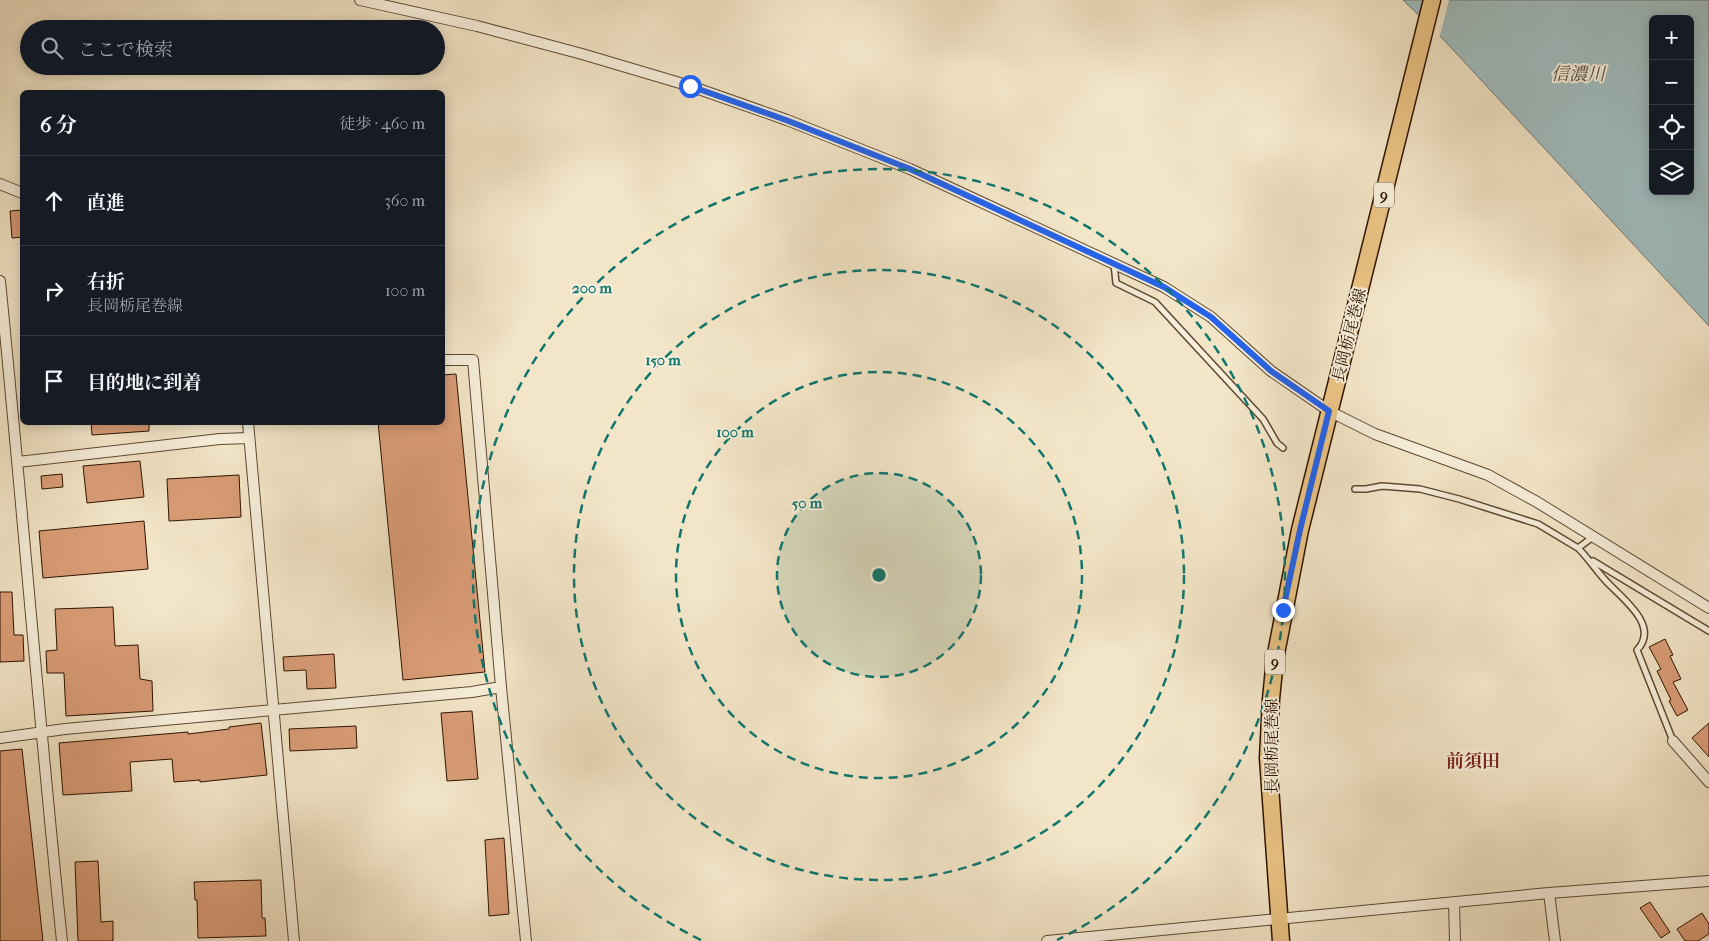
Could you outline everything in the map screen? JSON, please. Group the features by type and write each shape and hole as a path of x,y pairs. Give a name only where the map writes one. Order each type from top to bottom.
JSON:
{"main road":[{"name":"長岡栃尾巻線","path":"1281,941 1268,758 1270,699 1275,659 1300,530 1432,0"}],"street":[{"path":"360,0 477,26 582,54 690,86 786,120 910,169 1164,287 1211,317 1278,377 1329,411 1375,434 1488,475 1537,502 1709,608"},
{"path":"0,184 20,192"},
{"path":"0,281 62,941"},
{"path":"445,360 473,360 501,687 526,941"},
{"path":"248,425 294,941"},
{"path":"18,462 220,439 249,438"},
{"path":"0,738 41,732 274,709 472,692 501,687"},
{"path":"1673,741 1709,782"},
{"path":"1047,941 1549,893 1709,881"},
{"path":"1549,893 1555,941"},
{"path":"1454,902 1455,941"}],"lane":[{"path":"1113,262 1116,283 1154,302 1263,419 1277,443 1283,448"},
{"path":"1355,489 1382,486 1420,489 1459,499 1538,524 1578,548 1606,581 1634,608 1639,617 1645,634 1643,644 1637,650 1673,741"},
{"path":"1578,548 1593,536"},
{"path":"1590,560 1709,631"}],"water":[{"name":"信濃川","path":"1403,0 1709,0 1709,326 1442,38"}],"pier":[{"path":"1423,0 1449,0 1439,39 1419,19"}],"building":[{"path":"20,210 20,237 12,238 10,211"},
{"path":"456,374 485,672 403,680 378,425 445,425 445,375"},
{"path":"91,425 149,425 149,431 92,435"},
{"path":"140,461 144,497 87,503 83,466"},
{"path":"62,474 63,487 42,489 41,476"},
{"path":"239,475 241,517 169,521 167,479"},
{"path":"144,521 148,569 43,578 39,531"},
{"path":"0,592 12,592 14,635 23,635 24,661 0,662"},
{"path":"113,607 115,646 138,645 140,679 152,681 153,711 66,716 64,673 47,673 46,651 57,650 55,609"},
{"path":"1665,639 1673,655 1670,656 1681,679 1673,682 1688,710 1677,716 1657,671 1661,669 1649,647"},
{"path":"334,654 336,688 307,689 306,670 284,671 283,657"},
{"path":"472,711 478,779 447,781 441,713"},
{"path":"261,723 267,775 200,782 200,780 174,782 172,759 130,762 132,791 63,795 59,743 188,732 188,734"},
{"path":"1709,723 1709,757 1692,738"},
{"path":"356,726 357,748 290,751 289,729"},
{"path":"22,749 43,941 0,941 0,751"},
{"path":"504,838 509,914 489,916 485,840"},
{"path":"98,861 101,922 113,921 113,941 78,941 75,862"},
{"path":"261,880 262,918 265,918 266,936 198,938 197,900 195,900 194,882"},
{"path":"1650,902 1670,932 1661,938 1640,908"},
{"path":"1702,913 1709,924 1709,934 1698,941 1685,941 1677,929"}],"district":[{"name":"前須田","path":"1473,761"}],"route":[{"path":"690,86 786,120 910,169 1164,287 1211,317 1286,383 1329,411 1283,610"}]}
